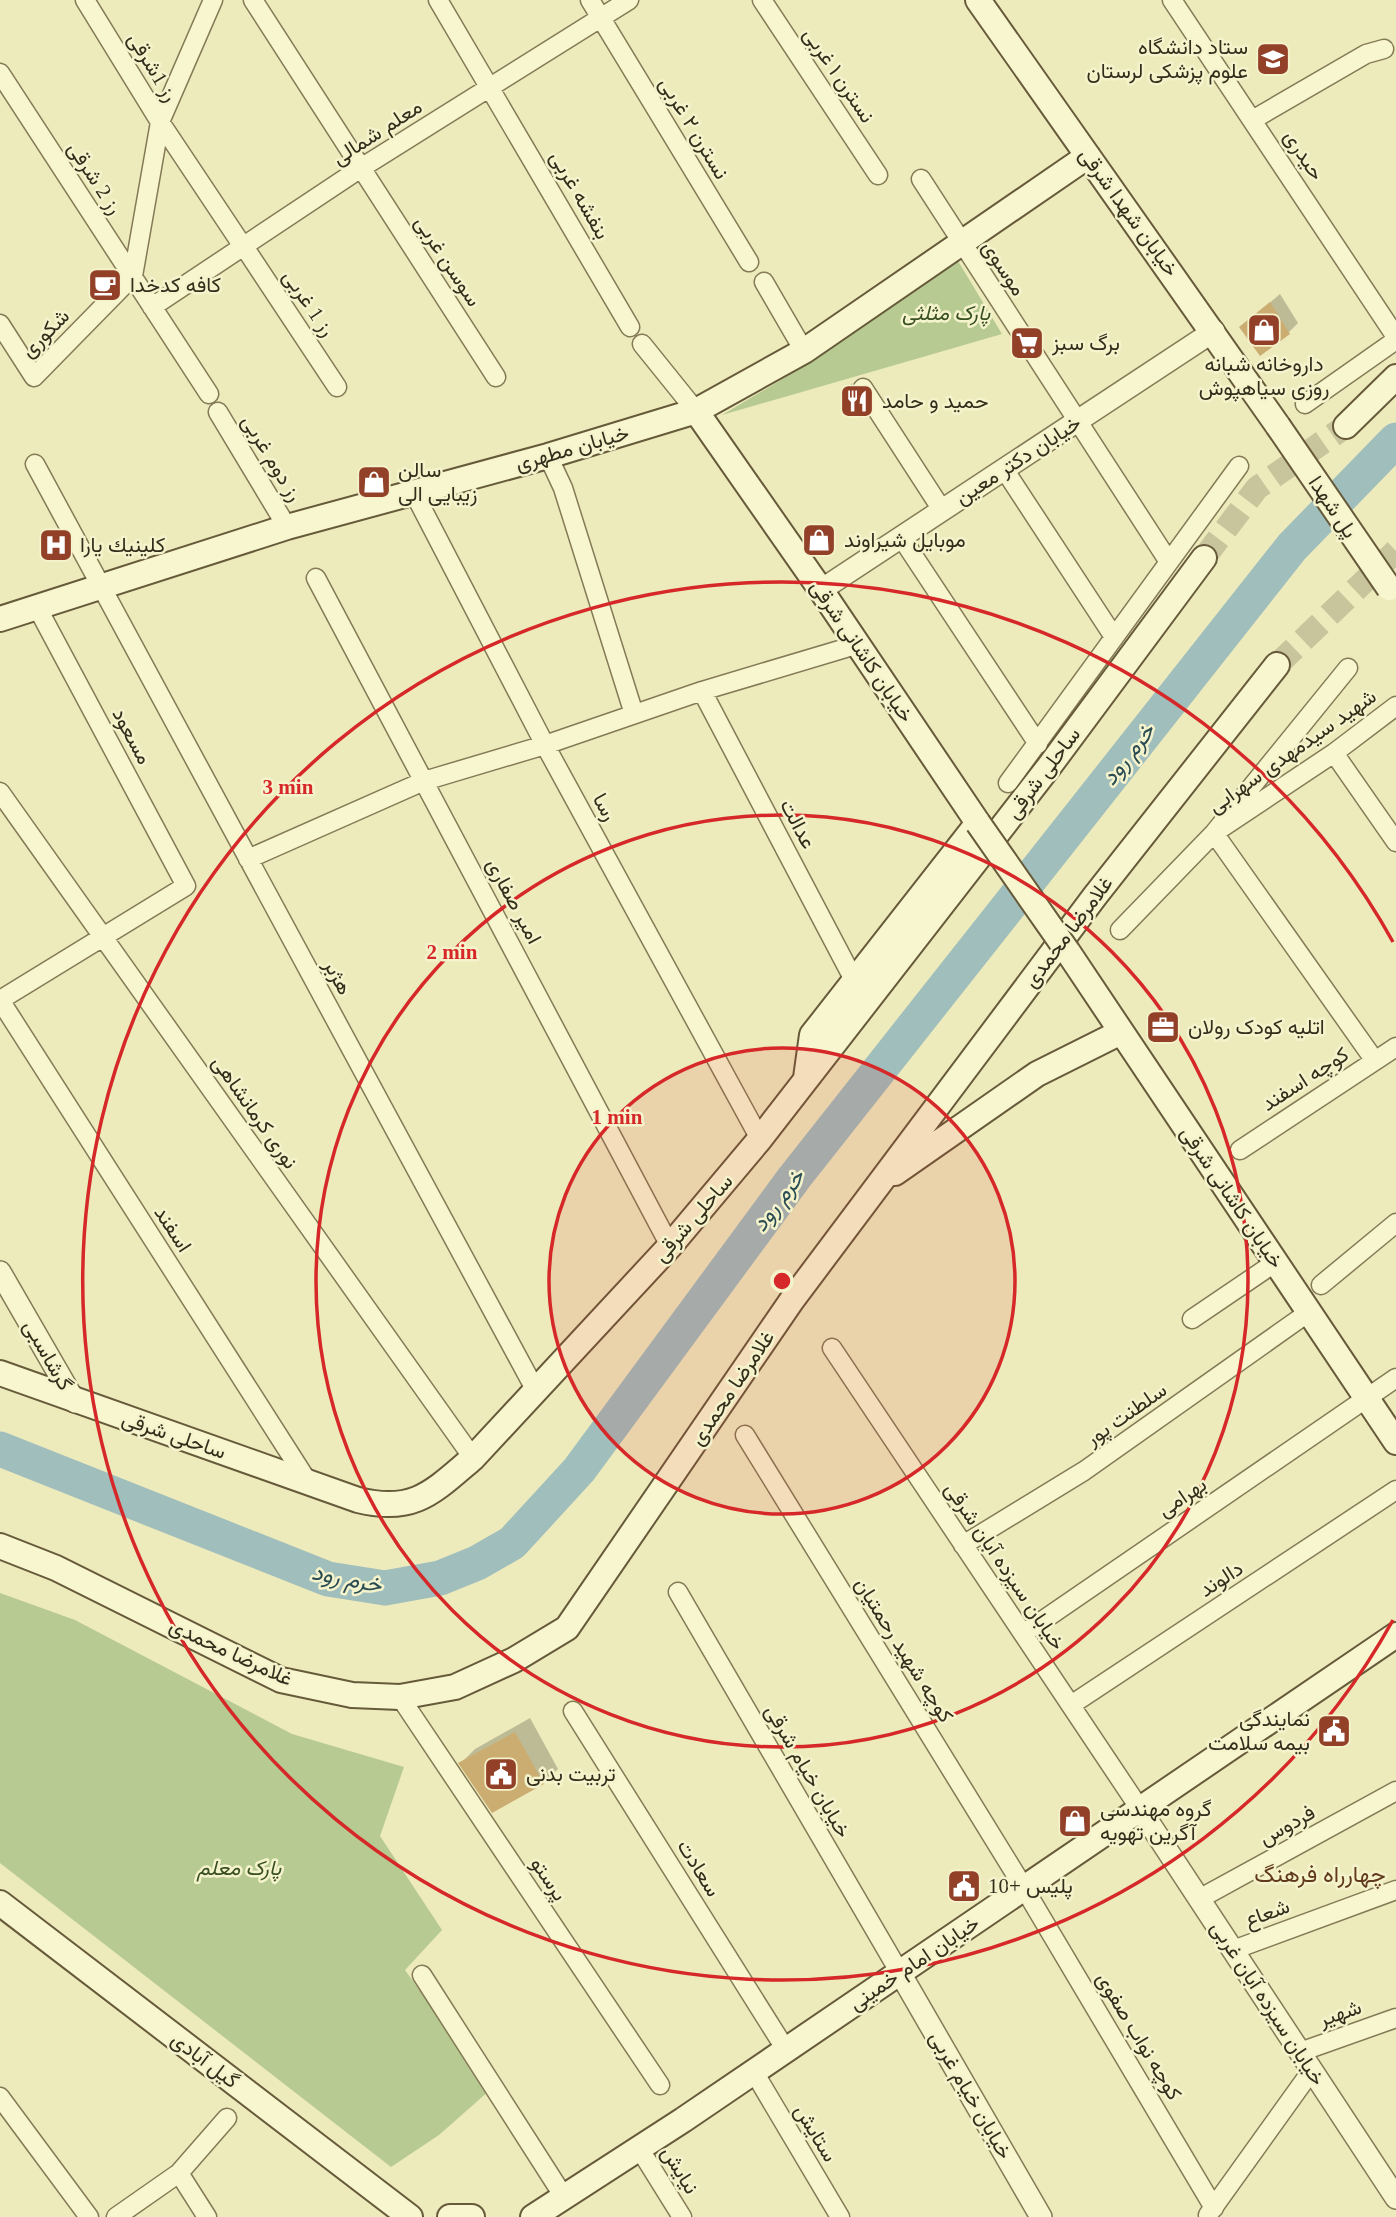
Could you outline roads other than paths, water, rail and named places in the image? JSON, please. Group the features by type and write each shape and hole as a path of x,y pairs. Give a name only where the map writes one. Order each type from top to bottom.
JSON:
{"main road":[{"name":"خیابان شهدا شرقی","path":"978,0 1214,331 1278,426"},
{"name":"خیابان مطهری","path":"0,619 287,527 548,456 696,411 804,351 1088,156"},
{"path":"1346,426 1396,377"},
{"name":"خیابان کاشانی شرقی","path":"696,411 1068,952 1396,1442"},
{"name":"پل شهدا","path":"1278,426 1392,593"},
{"name":"ساحلی شرقی","path":"0,1373 75,1402 383,1506 412,1502 440,1486 473,1458 670,1246 760,1139 1048,768 1204,558"},
{"name":"غلامرضا محمدی","path":"0,1546 56,1568 281,1680 352,1695 400,1697 455,1687 514,1660 567,1628 792,1300 1095,896 1277,665"},
{"path":"806,1082 813,1035 978,823"},
{"path":"877,1186 1037,1074 1121,1032"},
{"name":"خیابان امام خمینی","path":"533,2217 754,2072 1396,1635"},
{"name":"گیل آبادی","path":"0,1903 410,2217"},
{"path":"450,2217 472,2217"}],"street":[{"name":"رز 1شرقی","path":"85,0 160,122"},
{"path":"133,276 160,122 213,0"},
{"name":"سوسن غربی","path":"253,0 496,377"},
{"name":"بنفشه غربی","path":"438,0 491,86 629,327"},
{"name":"نسترن ۲ غربی","path":"590,0 749,262"},
{"name":"معلم شمالی","path":"152,307 240,242 629,0"},
{"name":"نسترن ۱ غربی","path":"762,0 878,175"},
{"name":"حیدری","path":"1172,0 1254,119 1396,338"},
{"path":"1254,119 1366,54 1384,49"},
{"name":"رز 2 شرقی","path":"0,73 152,307"},
{"name":"رز 1 غربی","path":"160,122 337,387"},
{"name":"موسوی","path":"921,179 961,245 1169,562"},
{"name":"شکوری","path":"0,324 34,377 133,276"},
{"path":"764,282 804,351"},
{"path":"152,307 209,394"},
{"name":"خیابان دکتر معین","path":"821,590 1214,331"},
{"path":"1305,404 1396,338"},
{"path":"642,344 696,411"},
{"path":"863,388 942,510"},
{"name":"رز دوم غربی","path":"218,412 287,527"},
{"path":"548,456 563,488 634,714"},
{"name":"هژبر","path":"35,464 536,1391"},
{"path":"1008,783 1239,466"},
{"path":"1004,469 1114,637"},
{"name":"رسا","path":"414,493 545,745 760,1139"},
{"path":"901,537 1038,744"},
{"name":"امیر صفاری","path":"316,578 670,1246"},
{"name":"مسعود","path":"37,607 186,886 103,937"},
{"path":"248,859 424,781 545,745 702,691 856,645"},
{"path":"1120,930 1214,833 1348,668"},
{"name":"عدالت","path":"702,691 854,980"},
{"name":"شهید سیدمهدی سهرابی","path":"1214,833 1334,753 1396,706"},
{"path":"1334,753 1396,842"},
{"name":"نوری کرمانشاهی","path":"0,792 473,1458"},
{"path":"1214,833 1375,1060"},
{"path":"0,1000 103,937"},
{"name":"اسفند","path":"0,1000 308,1482"},
{"name":"کوچه اسفند","path":"1240,1150 1396,1046"},
{"path":"1321,1285 1396,1223"},
{"path":"1192,1319 1276,1262"},
{"name":"گرشاسبی","path":"0,1272 75,1402"},
{"name":"سلطنت پور","path":"964,1545 1084,1471 1309,1312"},
{"name":"خیابان سیزده آبان شرقی","path":"832,1348 1140,1809"},
{"name":"بهرامی","path":"1023,1634 1396,1378"},
{"name":"کوچه شهید رحمتیان","path":"745,1435 1024,1888"},
{"name":"دالوند","path":"1071,1705 1396,1490"},
{"name":"خیابان خیام شرقی","path":"678,1592 900,1973"},
{"name":"پرستو","path":"400,1697 660,2085"},
{"name":"سعادت","path":"573,1711 786,2050"},
{"name":"فردوس","path":"1199,1899 1396,1791"},
{"name":"خیابان سیزده آبان غربی","path":"1140,1809 1396,2198"},
{"name":"کوچه نواب صفوی","path":"1024,1888 1210,2212"},
{"name":"شعاع","path":"1233,1950 1396,1890"},
{"name":"خیابان خیام غربی","path":"900,1973 1041,2217"},
{"path":"422,1975 564,2197"},
{"name":"شهیر","path":"1300,2052 1396,2018"},
{"path":"1210,2212 1312,2070"},
{"name":"ستایش","path":"754,2072 840,2217"},
{"path":"0,2097 89,2217"},
{"path":"116,2217 179,2173 227,2118"},
{"name":"نیایش","path":"639,2148 682,2217"},
{"path":"179,2173 207,2217"}],"waterway":[{"name":"خرم رود","path":"0,1449 328,1579 385,1588 440,1578 477,1563 512,1543 579,1470 794,1178 1292,547 1396,440"}],"tunnel":[{"path":"1204,558 1257,488 1346,426"},
{"path":"1277,665 1396,551"}],"place":[{"name":"ستاد دانشگاه علوم پزشکی لرستان","path":"1273,59"},
{"name":"کافه کدخدا","path":"105,285"},
{"name":"داروخانه شبانه روزی سیاهپوش","path":"1264,330"},
{"name":"برگ سبز","path":"1027,343"},
{"name":"حمید و حامد","path":"857,401"},
{"name":"سالن زیبایی الی","path":"374,482"},
{"name":"موبایل شیراوند","path":"819,540"},
{"name":"كلينيك يارا","path":"56,545"},
{"name":"اتلیه کودک رولان","path":"1163,1027"},
{"name":"نمایندگی بیمه سلامت","path":"1334,1731"},
{"name":"تربیت بدنی","path":"501,1774"},
{"name":"گروه مهندسی آگرین تهویه","path":"1075,1821"},
{"name":"پلیس +10","path":"964,1886"}],"district":[{"name":"چهارراه فرهنگ","path":"1320,1874"}],"park label":[{"name":"پارک مثلثی","path":"946,313"},
{"name":"پارک معلم","path":"239,1868"}]}
